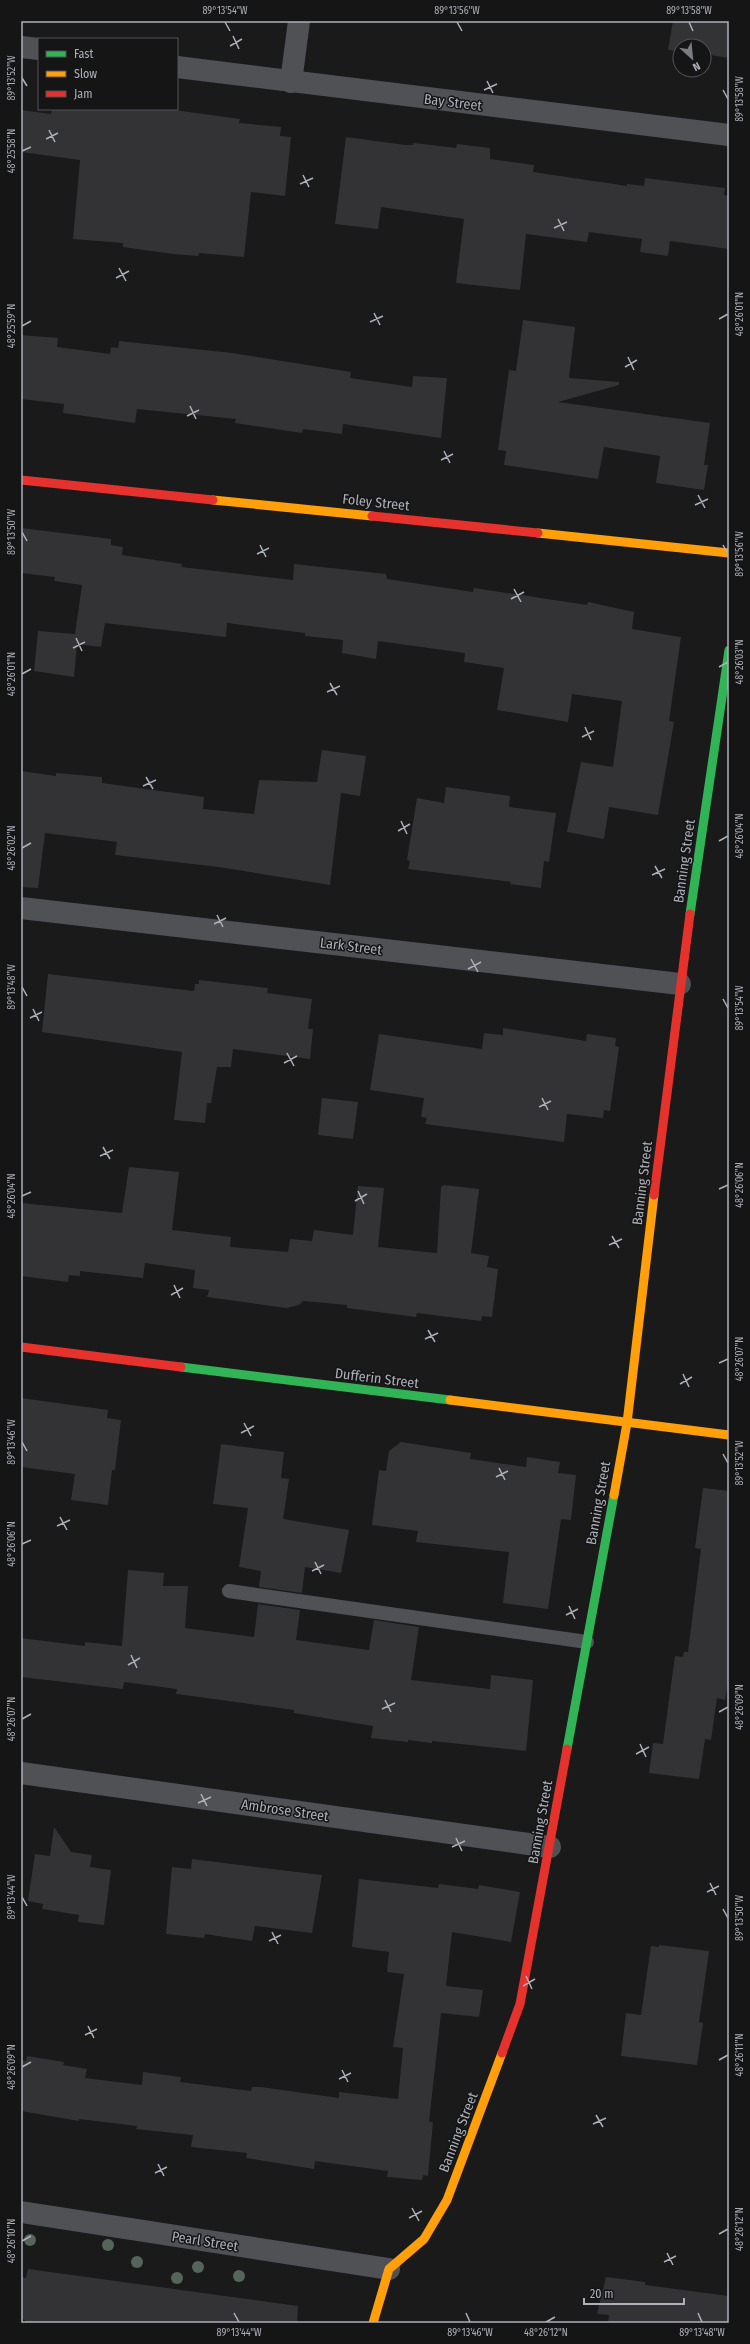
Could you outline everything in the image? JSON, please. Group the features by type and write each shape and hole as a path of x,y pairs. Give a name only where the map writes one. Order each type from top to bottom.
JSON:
{"street":[{"path":"291,82 299,21"},
{"path":"21,47 38,49"},
{"name":"Bay Street","path":"178,67 729,135"},
{"name":"Foley Street","path":"21,480 729,552"},
{"name":"Banning Street","path":"389,2269 424,2239 448,2200 520,2004 627,1423 680,984 729,650"},
{"name":"Lark Street","path":"21,908 680,984"},
{"name":"Dufferin Street","path":"21,1348 729,1435"},
{"name":"Ambrose Street","path":"21,1773 550,1847"},
{"name":"Pearl Street","path":"21,2212 389,2269"},
{"path":"373,2323 389,2269"}],"lane":[{"path":"229,1591 587,1642"}],"building":[{"path":"673,21 729,21 729,58 712,55 712,38 672,38 672,50 668,50"},
{"path":"21,110 51,114 52,110 174,110 240,119 239,123 281,127 280,136 291,137 285,196 251,192 244,257 199,253 198,256 173,254 123,247 123,243 73,239 80,160 21,152"},
{"path":"346,137 405,145 413,145 414,143 456,148 457,144 490,148 490,159 534,165 533,172 627,186 627,184 644,186 645,178 725,188 724,195 729,196 729,249 670,241 668,256 640,252 642,239 589,232 587,242 526,234 520,290 456,283 464,219 381,207 378,229 335,224"},
{"path":"523,320 575,327 569,378 619,382 619,385 558,402 710,423 704,465 708,465 704,490 656,483 660,456 604,447 598,479 504,465 506,451 498,450 509,370 516,371"},
{"path":"21,335 58,338 57,347 110,354 111,347 118,348 119,341 232,353 351,372 350,378 412,387 413,376 447,378 441,438 343,424 342,434 303,429 302,433 235,423 236,419 137,409 135,423 63,413 64,404 21,399"},
{"path":"21,528 111,539 111,545 123,547 122,555 182,564 181,567 293,580 294,564 386,574 387,579 473,592 474,588 587,605 588,602 634,612 632,629 681,637 669,721 674,722 658,815 609,807 604,839 567,832 581,762 613,767 622,701 572,694 568,722 497,710 504,668 464,662 465,653 378,641 376,659 342,653 343,640 305,636 305,633 227,623 226,637 105,623 101,647 77,644 74,677 34,671 38,631 75,634 82,585 54,581 55,577 21,573"},
{"path":"322,750 366,756 360,796 341,793 330,885 219,867 115,855 117,842 45,833 38,888 21,887 21,771 56,776 56,773 102,777 102,783 204,797 203,809 254,814 259,780 317,782"},
{"path":"446,787 510,796 509,807 556,813 549,862 544,861 541,888 510,884 511,882 408,869 410,861 407,860 417,798 444,803"},
{"path":"48,974 194,991 195,984 199,984 199,980 268,988 267,993 312,999 308,1029 313,1029 310,1059 233,1049 231,1067 217,1067 211,1103 207,1103 205,1123 174,1120 182,1052 42,1032"},
{"path":"503,1028 586,1041 587,1034 616,1038 615,1046 619,1047 610,1111 604,1110 603,1118 567,1114 564,1142 425,1124 427,1118 421,1117 424,1098 370,1090 379,1034 482,1049 484,1033 503,1035"},
{"path":"322,1098 358,1102 353,1139 318,1135"},
{"path":"129,1167 179,1172 172,1230 231,1237 230,1247 288,1252 290,1239 312,1241 314,1230 353,1235 358,1186 384,1188 378,1247 437,1253 441,1187 444,1185 479,1189 471,1253 489,1256 487,1267 498,1269 492,1317 482,1316 481,1321 417,1313 416,1317 347,1308 347,1305 303,1301 299,1305 286,1308 207,1297 209,1290 193,1288 195,1270 145,1263 143,1278 80,1271 80,1276 69,1275 68,1282 21,1276 21,1203 122,1213"},
{"path":"21,1398 108,1410 107,1418 121,1420 115,1470 112,1470 108,1505 71,1500 75,1474 21,1467"},
{"path":"401,1442 471,1453 470,1459 526,1467 527,1457 560,1462 558,1473 576,1475 571,1520 561,1519 548,1609 503,1603 509,1552 416,1542 418,1531 372,1525 379,1470 386,1471 389,1451"},
{"path":"221,1444 284,1452 281,1478 289,1479 283,1519 349,1530 341,1573 305,1567 302,1593 259,1587 261,1571 239,1567 248,1508 213,1504"},
{"path":"703,1488 729,1491 729,1679 725,1700 717,1698 711,1740 705,1739 699,1779 649,1773 653,1743 663,1744 675,1656 683,1657 684,1652 688,1652 701,1549 695,1548"},
{"path":"128,1570 164,1573 163,1586 188,1586 185,1628 254,1637 258,1604 300,1610 296,1640 369,1650 374,1620 419,1627 411,1680 490,1689 491,1675 533,1680 526,1751 432,1741 432,1743 408,1740 408,1742 371,1738 373,1726 294,1713 294,1710 176,1694 177,1689 124,1682 123,1689 21,1677 21,1638 85,1646 85,1642 122,1646"},
{"path":"54,1827 71,1852 92,1855 90,1867 111,1870 104,1925 78,1922 79,1915 42,1909 43,1904 28,1901 35,1854 50,1856"},
{"path":"192,1859 322,1875 312,1933 255,1926 252,1941 205,1934 204,1938 166,1934 172,1867 191,1869"},
{"path":"359,1879 438,1888 439,1884 478,1889 479,1885 520,1892 511,1942 452,1932 446,1986 483,1990 479,2017 441,2013 429,2122 433,2122 428,2176 423,2175 422,2180 387,2177 388,2171 315,2161 314,2169 246,2158 247,2153 191,2147 193,2135 136,2129 137,2126 79,2119 79,2121 21,2111 21,2060 26,2061 27,2056 64,2062 63,2065 87,2069 85,2078 142,2085 143,2072 181,2077 180,2082 251,2091 252,2087 261,2087 339,2098 339,2092 398,2099 403,2048 393,2047 404,1974 387,1972 389,1952 352,1947"},
{"path":"659,1945 709,1951 699,2022 703,2023 697,2065 621,2056 626,2013 641,2015 651,1946 659,1947"},
{"path":"28,2269 298,2306 297,2323 25,2323 25,2320 21,2319 21,2277 26,2278"},
{"path":"606,2277 645,2282 645,2285 729,2296 729,2323 608,2323 609,2315 597,2314"}],"traffic: fast":[{"path":"690,914 729,650"},
{"path":"181,1367 450,1400"},
{"path":"567,1749 614,1495"}],"traffic: slow":[{"path":"213,500 372,516"},
{"path":"538,533 729,553"},
{"path":"614,1495 627,1423 654,1195"},
{"path":"450,1400 729,1435"},
{"path":"373,2323 389,2269 424,2239 447,2200 502,2053"}],"traffic: jam":[{"path":"21,480 213,500"},
{"path":"372,516 538,533"},
{"path":"654,1195 690,914"},
{"path":"21,1347 181,1367"},
{"path":"502,2053 520,2004 567,1749"}]}
